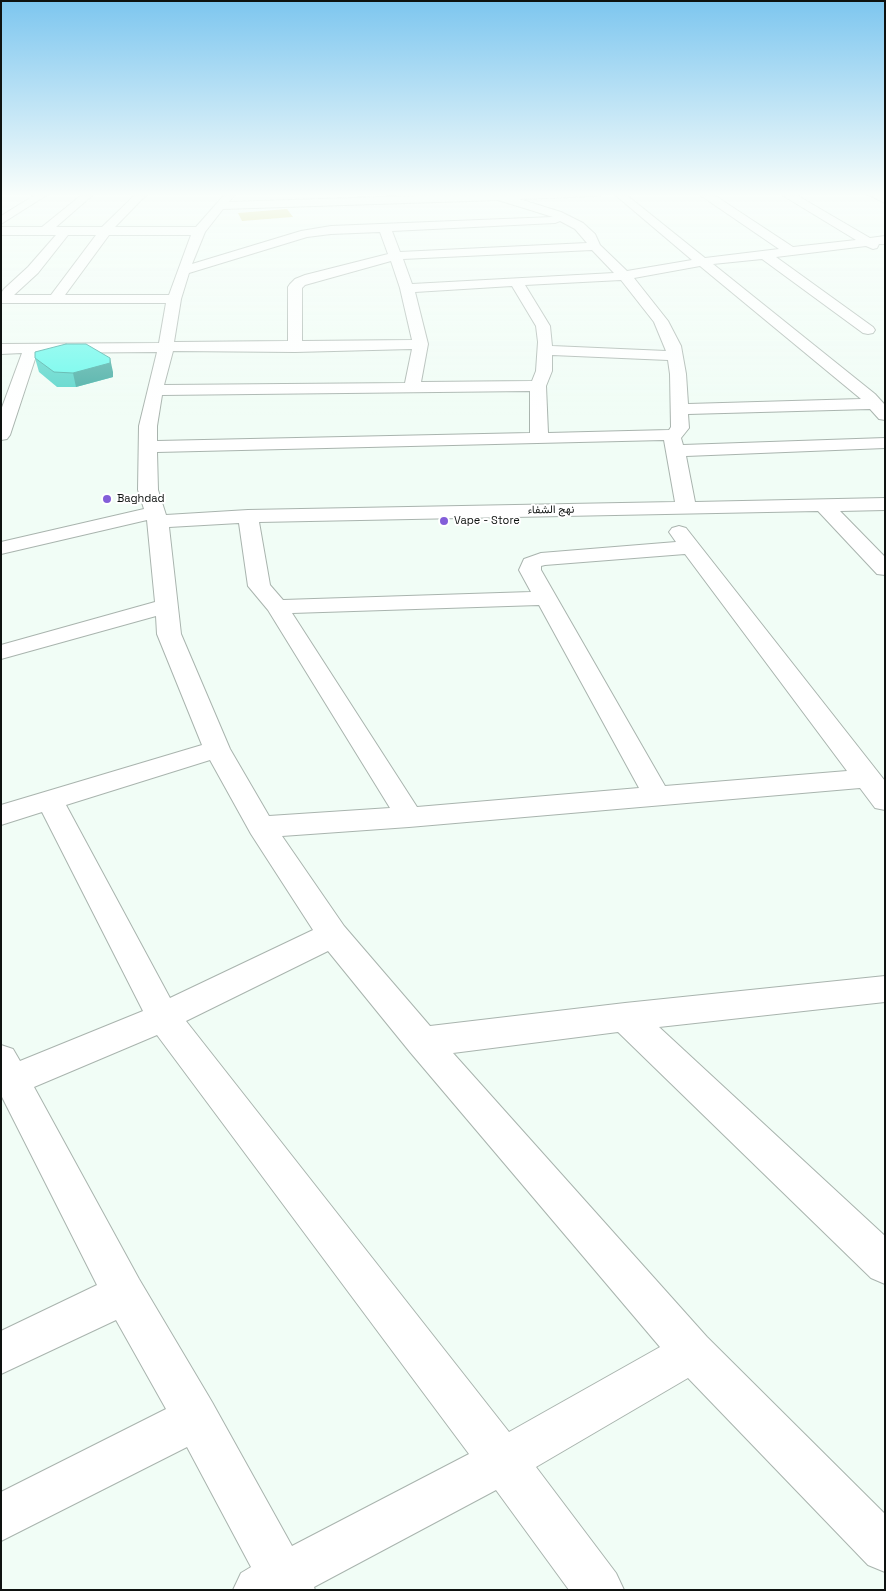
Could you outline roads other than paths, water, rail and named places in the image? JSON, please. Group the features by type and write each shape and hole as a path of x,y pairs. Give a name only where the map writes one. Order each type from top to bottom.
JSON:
{"street":[{"path":"3,299 35,267"},
{"path":"55,299 78,267"},
{"path":"195,267 186,270 174,299 166,348 154,390 148,426 148,490 156,517 169,634 217,749 261,827 333,935 422,1042 692,1352 885,1548"},
{"path":"295,347 295,287 300,282 353,267"},
{"path":"399,267 407,288 420,344 412,387"},
{"path":"616,267 661,321 673,346 680,409 680,428 675,434 673,443 686,508"},
{"path":"407,288 624,276 673,267"},
{"path":"709,267 878,403"},
{"path":"782,267 868,330"},
{"path":"516,282 543,326 545,350 544,371 538,386 539,438"},
{"path":"3,299 174,299"},
{"path":"1,349 295,347 420,344"},
{"path":"1,435 30,348"},
{"path":"545,350 675,356"},
{"path":"154,390 538,386"},
{"path":"680,409 878,403"},
{"path":"149,447 539,438 673,443 885,443"},
{"name":"نهج الشفاء","path":"1,548 156,517 885,504"},
{"path":"824,506 885,569"},
{"path":"662,508 885,801"},
{"path":"248,516 259,586 277,607 409,817"},
{"path":"658,795 544,598 530,570 531,563 541,559 690,547"},
{"path":"277,607 544,598"},
{"path":"1,652 166,606"},
{"path":"1,815 217,749"},
{"path":"261,827 409,817 866,778"},
{"path":"50,801 163,1017 503,1461 599,1590"},
{"path":"333,935 163,1017 6,1070 124,1294 196,1418 276,1585 503,1461 692,1352"},
{"path":"422,1042 624,1017 885,989"},
{"path":"624,1017 885,1264"},
{"path":"1,1353 124,1294"},
{"path":"1,1517 196,1418"}],"place":[{"name":"Baghdad","path":"107,499"},
{"name":"Vape - Store","path":"444,521"}]}
